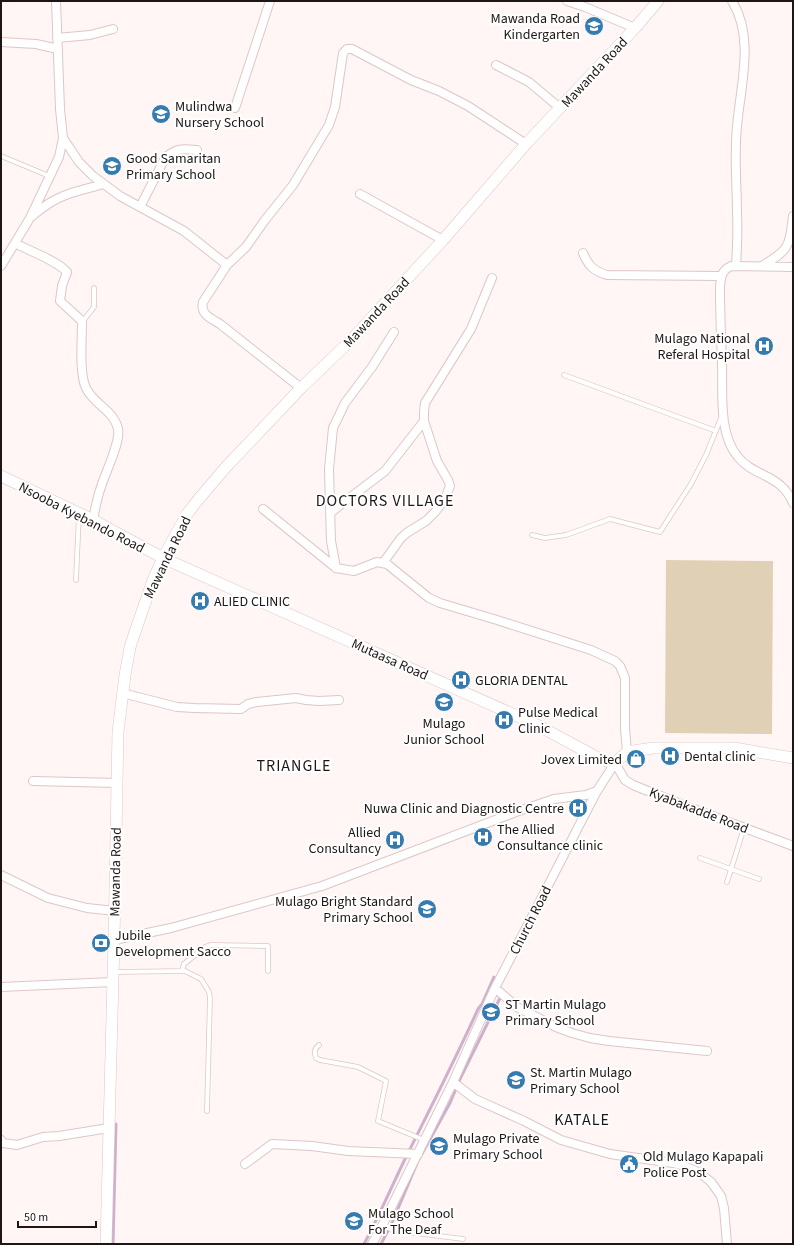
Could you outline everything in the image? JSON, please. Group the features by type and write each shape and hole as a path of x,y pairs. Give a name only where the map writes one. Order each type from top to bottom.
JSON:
{"street":[{"path":"1,266 30,218 59,157 63,138 60,109 56,1"},
{"path":"235,108 270,1"},
{"path":"567,1 635,28"},
{"name":"Mawanda Road","path":"106,1244 118,732 122,692 130,646 153,580 187,514 226,467 301,388 352,339 443,240 526,144 635,28 658,1"},
{"path":"732,1 742,25 744,51 736,143 736,266"},
{"path":"57,38 90,35 112,29"},
{"path":"1,42 36,44 58,49"},
{"path":"301,388 255,350 207,316 202,307 203,302 227,265 246,247 264,220 293,185 329,125 335,107 343,53 347,49 352,49 411,80 439,91 468,106 526,144"},
{"path":"496,65 529,82 560,108"},
{"path":"63,138 84,168 104,184 120,196 184,231 227,265"},
{"path":"140,207 166,158 171,152 179,148 197,150"},
{"path":"30,218 56,199 73,192 104,184"},
{"path":"360,194 443,240"},
{"path":"762,266 776,258 788,246 793,216"},
{"path":"15,243 62,266 68,272 62,286 60,301 82,321 82,372 86,388 94,400 109,411 118,430 114,451 101,486 93,520"},
{"path":"583,253 590,267 607,275 721,276"},
{"path":"793,267 736,266 726,269 721,276 720,287 723,414 728,438 738,457 746,465 771,478 783,488 793,503"},
{"path":"382,563 401,538 426,521 435,512 448,493 450,486 437,461 424,421 424,412 426,403 471,329 492,278"},
{"path":"336,568 331,541 329,469 333,428 345,402 372,367 394,332"},
{"path":"330,513 385,471 424,421"},
{"name":"Nsooba Kyebando Road","path":"1,476 93,520 163,558"},
{"path":"263,509 336,568 354,571 373,564 382,563 391,566 418,590 429,598 440,603 591,650 615,661 620,666 625,678 625,728 627,752"},
{"name":"Mutaasa Road","path":"163,558 537,725 602,760 615,763"},
{"path":"122,692 177,707 194,708 241,709 248,704 257,702 296,698 320,701 339,700"},
{"path":"615,763 627,752 653,748 734,748 793,758"},
{"name":"Church Road","path":"372,1244 454,1082 495,988 597,791 615,763"},
{"name":"Kyabakadde Road","path":"615,763 625,780 633,785 793,846"},
{"path":"32,782 117,783"},
{"path":"114,940 171,928 322,886 516,812 554,799 586,795 597,791"},
{"path":"1,875 48,898 87,908 114,911"},
{"path":"1,986 113,977"},
{"path":"495,988 522,1010 556,1027 584,1037 707,1051"},
{"path":"454,1082 475,1100 524,1121 561,1140 610,1154 673,1163 700,1173 711,1182 721,1196 724,1208 727,1244"},
{"path":"1,1140 3,1143 17,1145 43,1137 109,1128"},
{"path":"245,1164 272,1144 312,1146 348,1151 418,1154"}],"lane":[{"path":"1,156 49,176"},
{"path":"82,321 94,307 94,288"},
{"path":"564,375 716,431"},
{"path":"532,535 545,538 566,535 610,519 660,532 691,484 706,455 723,414"},
{"path":"76,580 79,513"},
{"path":"727,882 744,828"},
{"path":"700,858 759,880"},
{"path":"182,971 184,964 205,947 210,946 268,946 268,971"},
{"path":"113,977 182,971 201,979 209,992 207,1111"},
{"path":"319,1045 316,1047 314,1052 316,1058 358,1067 386,1081 378,1121 425,1140"},
{"path":"383,1224 392,1230 463,1239"}],"shaded area":[{"path":"666,560 773,561 772,734 665,733"}],"waterway":[{"path":"364,1244 494,977"},
{"path":"381,1244 392,1223 418,1161 450,1103 461,1077 500,998"},
{"path":"113,1244 116,1124"}],"place":[{"name":"Mawanda Road Kindergarten","path":"594,26"},
{"name":"Mulindwa Nursery School","path":"161,114"},
{"name":"Good Samaritan Primary School","path":"112,166"},
{"name":"Mulago National Referal Hospital","path":"764,346"},
{"name":"ALIED CLINIC","path":"200,601"},
{"name":"GLORIA DENTAL","path":"461,680"},
{"name":"Mulago Junior School","path":"444,702"},
{"name":"Pulse Medical Clinic","path":"504,720"},
{"name":"Dental clinic","path":"670,756"},
{"name":"Jovex Limited","path":"636,759"},
{"name":"Nuwa Clinic and Diagnostic Centre","path":"578,808"},
{"name":"The Allied Consultance clinic","path":"483,837"},
{"name":"Allied Consultancy","path":"395,840"},
{"name":"Mulago Bright Standard Primary School","path":"427,909"},
{"name":"Jubile Development Sacco","path":"101,943"},
{"name":"ST Martin Mulago Primary School","path":"491,1012"},
{"name":"St. Martin Mulago Primary School","path":"516,1080"},
{"name":"Mulago Private Primary School","path":"439,1146"},
{"name":"Old Mulago Kapapali Police Post","path":"629,1164"},
{"name":"Mulago School For The Deaf","path":"354,1221"}],"district":[{"name":"DOCTORS VILLAGE","path":"385,500"},
{"name":"TRIANGLE","path":"294,765"},
{"name":"KATALE","path":"582,1119"}]}
